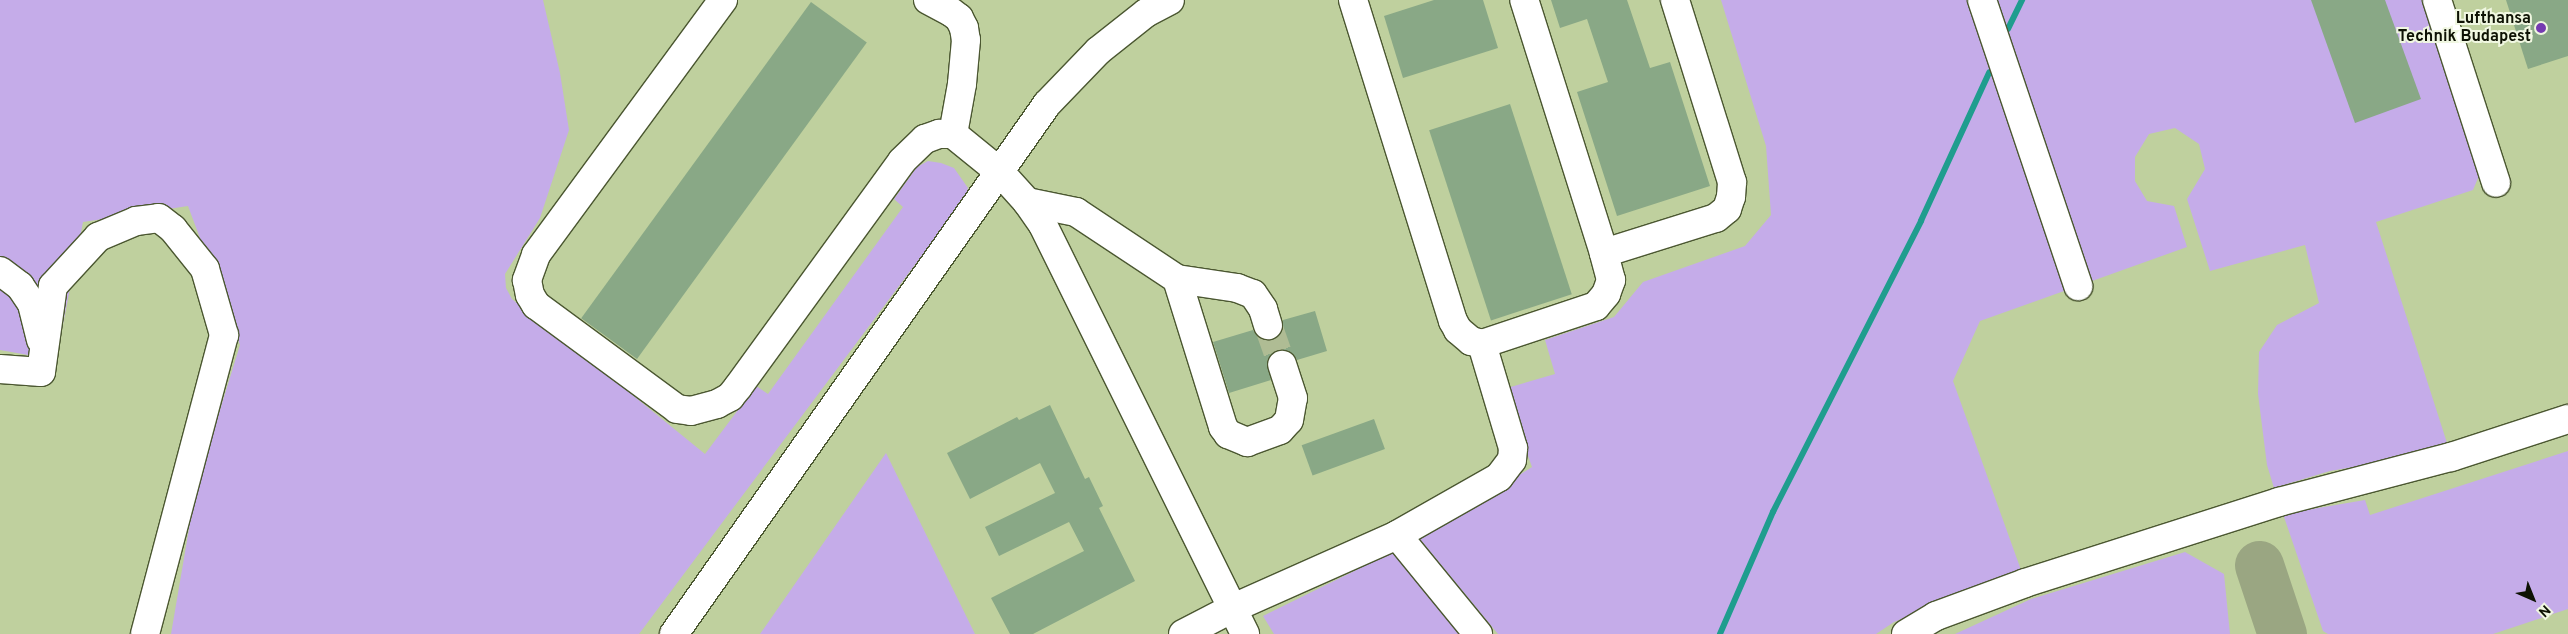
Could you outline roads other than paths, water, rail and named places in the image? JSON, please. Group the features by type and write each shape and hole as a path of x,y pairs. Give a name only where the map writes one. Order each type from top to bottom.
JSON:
{"lane":[{"path":"723,0 536,255 527,280 530,295 536,305 677,409 691,412 718,404 730,397 902,161 925,139 939,134 953,134 1000,172 1027,202 1043,225 1245,634"},
{"path":"928,0 959,18 964,28 966,40 962,84 953,134"},
{"path":"674,634 1047,104 1098,51 1146,13 1170,0"},
{"path":"1353,0 1452,321 1458,330 1471,341 1482,344 1596,306 1606,294 1611,280 1524,0"},
{"path":"1604,253 1716,218 1727,209 1731,197 1732,182 1674,0"},
{"path":"1982,0 2078,286"},
{"path":"2437,0 2496,183"},
{"path":"1027,202 1076,212 1177,279 1237,288 1253,294 1263,309 1268,325"},
{"path":"0,369 41,372 53,286 98,237 136,222 159,218 173,229 205,269 224,335 145,634"},
{"path":"0,271 20,286 32,304 44,353"},
{"path":"1177,279 1223,427 1228,434 1246,442 1280,430 1289,420 1293,398 1282,365"},
{"path":"1183,634 1231,609 1397,535 1499,477 1512,460 1513,448 1482,344"},
{"path":"1906,634 1936,616 2025,582 2279,502 2451,458 2568,419"},
{"path":"1397,535 1478,634"}],"waterway":[{"path":"2008,29 2022,0"},
{"path":"1720,634 1773,512 1921,221 1989,73"}],"tunnel":[{"path":"1268,325 1282,365"}],"place":[{"name":"Lufthansa Technik Budapest","path":"2541,28"}]}
